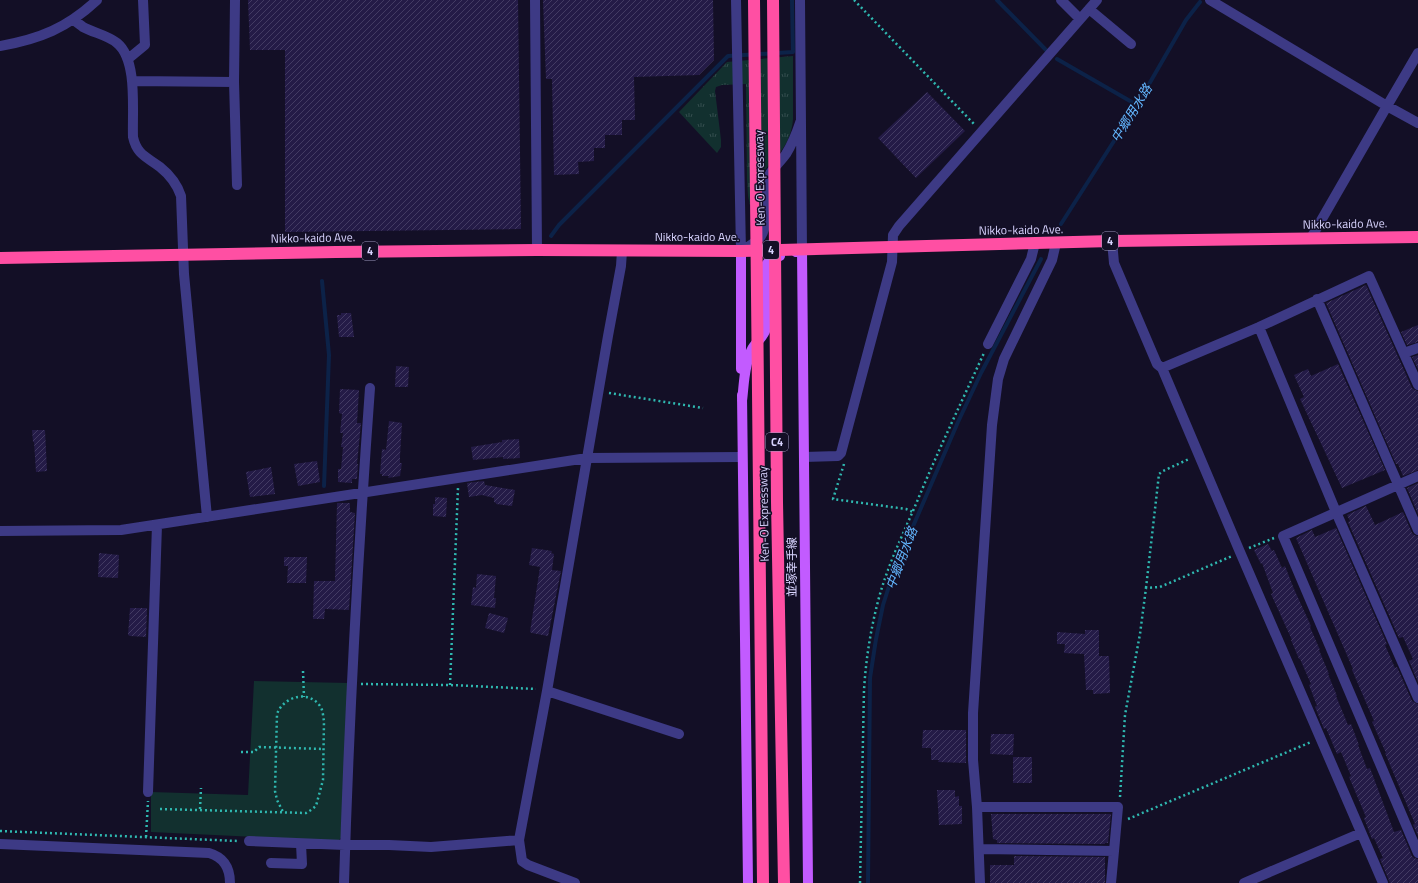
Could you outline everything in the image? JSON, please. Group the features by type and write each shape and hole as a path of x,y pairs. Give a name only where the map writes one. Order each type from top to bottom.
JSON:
{"highway":[{"name":"Ken-O Expressway","path":"754,0 763,883"},
{"name":"Ken-O Expressway","path":"773,0 778,518 784,883"},
{"name":"Nikko-kaido Ave.","path":"0,258 183,254 537,250 741,251 1112,241 1418,237"}],"main road":[{"path":"742,401 746,368 751,349 762,337 766,328 766,265 773,258 802,250"},
{"name":"並塚幸手線","path":"802,250 808,883"},
{"path":"741,251 742,457 748,883"}],"street":[{"path":"0,46 33,39 50,33 73,20 97,0"},
{"path":"128,60 145,46 143,0"},
{"path":"235,0 234,82 237,185"},
{"path":"535,0 537,250"},
{"path":"736,0 741,251 753,244 764,231 766,182 768,176 785,155 793,142 801,120"},
{"path":"800,0 802,250"},
{"path":"1061,0 1080,19"},
{"path":"804,457 838,456 841,453 892,262 893,235 899,226 1097,0"},
{"path":"1210,0 1418,123"},
{"path":"1089,8 1131,44"},
{"path":"73,20 84,28 116,43 122,48 128,60 132,81 135,145 146,159 160,167 170,176 177,185 181,196 183,254 207,517"},
{"path":"1311,238 1418,53"},
{"path":"132,81 234,82"},
{"path":"1112,241 1114,263 1157,364 1162,368 1198,455 1383,883"},
{"path":"988,344 1031,259 1035,243"},
{"path":"980,883 977,807 973,760 973,713 992,425 998,379 1004,359 1052,260 1056,243"},
{"path":"575,883 528,865 522,861 519,840 547,691 598,391 621,266 622,251"},
{"path":"1162,368 1259,327 1369,276 1418,386"},
{"path":"1317,299 1418,530"},
{"path":"1259,327 1336,512 1418,698"},
{"path":"1404,353 1418,348"},
{"path":"344,883 352,684 362,494 370,388"},
{"path":"0,531 121,530 362,494 587,458 742,457"},
{"path":"1418,476 1283,536 1418,853"},
{"path":"148,792 157,525"},
{"path":"547,691 679,734"},
{"path":"977,807 1118,807 1111,883"},
{"path":"1244,883 1361,833"},
{"path":"249,841 301,844 431,847 519,840"},
{"path":"0,844 209,853 220,858 225,863 228,869 230,883"},
{"path":"271,863 302,864 301,844"},
{"path":"979,849 1114,851"}],"path":[{"path":"854,0 982,131"},
{"path":"860,883 864,690 866,662 871,631 880,595 894,556 988,344"},
{"path":"598,391 703,408"},
{"path":"841,453 846,460 833,499 906,509 913,512"},
{"path":"1118,807 1120,798 1126,710 1140,634 1159,474 1198,455"},
{"path":"450,685 458,479"},
{"path":"1146,588 1160,587 1276,537 1283,536"},
{"path":"303,670 304,697"},
{"path":"352,684 450,685 531,688 547,691"},
{"path":"160,809 306,813 312,810 316,806 323,780 323,712 320,705 313,700 304,697 290,698 279,709 276,720 275,791 277,800 283,812"},
{"path":"1116,823 1320,738"},
{"path":"241,752 254,752 259,747 324,749"},
{"path":"200,809 201,788"},
{"path":"146,837 148,792"},
{"path":"0,831 249,841"}],"green space":[{"path":"793,56 793,119 791,132 783,148 762,175 760,185 761,204 750,205 747,179 746,84 722,85 716,87 715,91 721,140 721,147 717,153 679,112 727,62"},
{"path":"254,681 349,683 341,838 338,841 151,832 151,792 248,795"}],"building":[{"path":"248,0 518,0 521,229 285,232 285,50 250,50"},
{"path":"543,0 713,0 714,60 699,75 634,77 635,120 622,120 622,135 605,135 605,148 594,148 594,161 578,162 579,174 554,175 552,79 546,79"},
{"path":"927,92 965,131 916,178 878,138"},
{"path":"1366,285 1412,388 1418,391 1418,470 1403,476 1398,464 1396,464 1326,303"},
{"path":"341,313 351,313 354,337 339,337 337,315 341,315"},
{"path":"1418,325 1418,342 1407,345 1401,332"},
{"path":"1418,355 1418,369 1412,357"},
{"path":"1338,364 1385,470 1342,488 1300,399 1304,397 1294,375 1308,369 1311,376"},
{"path":"396,366 409,367 408,387 395,387"},
{"path":"340,389 359,390 357,423 361,423 357,479 352,479 352,483 338,482 338,469 341,469 343,447 341,447 343,433 340,433 342,414 339,413"},
{"path":"389,421 402,423 400,463 402,463 400,476 388,478 389,476 382,476 382,474 380,474 382,449 386,450"},
{"path":"32,430 45,430 47,471 36,472"},
{"path":"519,439 520,458 503,459 503,457 473,460 471,447 502,442 502,440"},
{"path":"317,461 320,482 298,486 294,464"},
{"path":"271,467 275,494 250,497 246,472"},
{"path":"484,481 485,485 515,490 512,506 496,504 494,502 494,498 482,495 469,497 467,483"},
{"path":"1418,483 1418,514 1407,488"},
{"path":"435,497 447,498 446,517 433,516 433,504 435,504"},
{"path":"337,503 350,503 350,512 355,513 349,610 325,609 324,619 313,619 314,581 335,581"},
{"path":"1366,506 1375,525 1403,512 1412,533 1418,536 1418,682 1409,661 1413,659 1403,637 1399,638 1348,522 1350,521 1347,515"},
{"path":"1336,528 1387,644 1385,645 1395,668 1397,667 1412,701 1418,704 1418,836 1413,825 1415,824 1372,722 1374,721 1352,670 1353,669 1296,538 1312,530 1315,537"},
{"path":"1268,544 1272,551 1274,550 1282,568 1285,566 1311,626 1310,627 1320,650 1336,696 1348,725 1351,724 1367,769 1370,768 1394,832 1401,830 1412,856 1418,859 1418,883 1390,883 1380,859 1383,858 1374,838 1372,839 1364,818 1366,817 1349,777 1351,776 1341,752 1337,754 1326,728 1324,729 1315,707 1317,706 1309,685 1311,684 1271,594 1273,593 1262,563 1261,564 1254,550"},
{"path":"532,548 552,551 551,553 554,554 552,570 561,571 548,636 530,632 540,567 529,565"},
{"path":"99,553 119,555 118,578 98,577"},
{"path":"284,557 307,557 306,583 287,583 288,566 284,566"},
{"path":"477,574 496,576 494,598 496,598 495,608 471,605 473,587 476,588"},
{"path":"130,608 147,608 146,637 128,635"},
{"path":"489,613 508,618 504,633 485,628"},
{"path":"1085,630 1099,630 1099,656 1109,656 1110,693 1093,694 1093,690 1086,690 1084,654 1064,653 1065,644 1057,644 1057,632 1085,634"},
{"path":"923,730 966,730 966,763 938,762 939,760 931,760 931,748 922,748"},
{"path":"991,734 1014,734 1013,755 990,754"},
{"path":"1013,757 1032,757 1032,783 1013,783"},
{"path":"937,790 955,790 955,797 959,796 959,806 962,806 962,824 939,825"},
{"path":"991,814 1111,814 1108,843 997,843 997,840 993,839"},
{"path":"1014,856 1105,857 1105,883 990,883 990,865 1014,865"}],"waterway":[{"path":"551,236 559,225 728,56 793,52 792,0"},
{"path":"997,0 1046,50"},
{"name":"中郷用水路","path":"1061,224 1137,105 1186,20 1200,2"},
{"path":"1057,59 1137,105"},
{"name":"中郷用水路","path":"868,883 870,678 883,605 891,580 911,531 958,422 981,373 1041,259"},
{"path":"322,281 329,355 324,486"}]}
